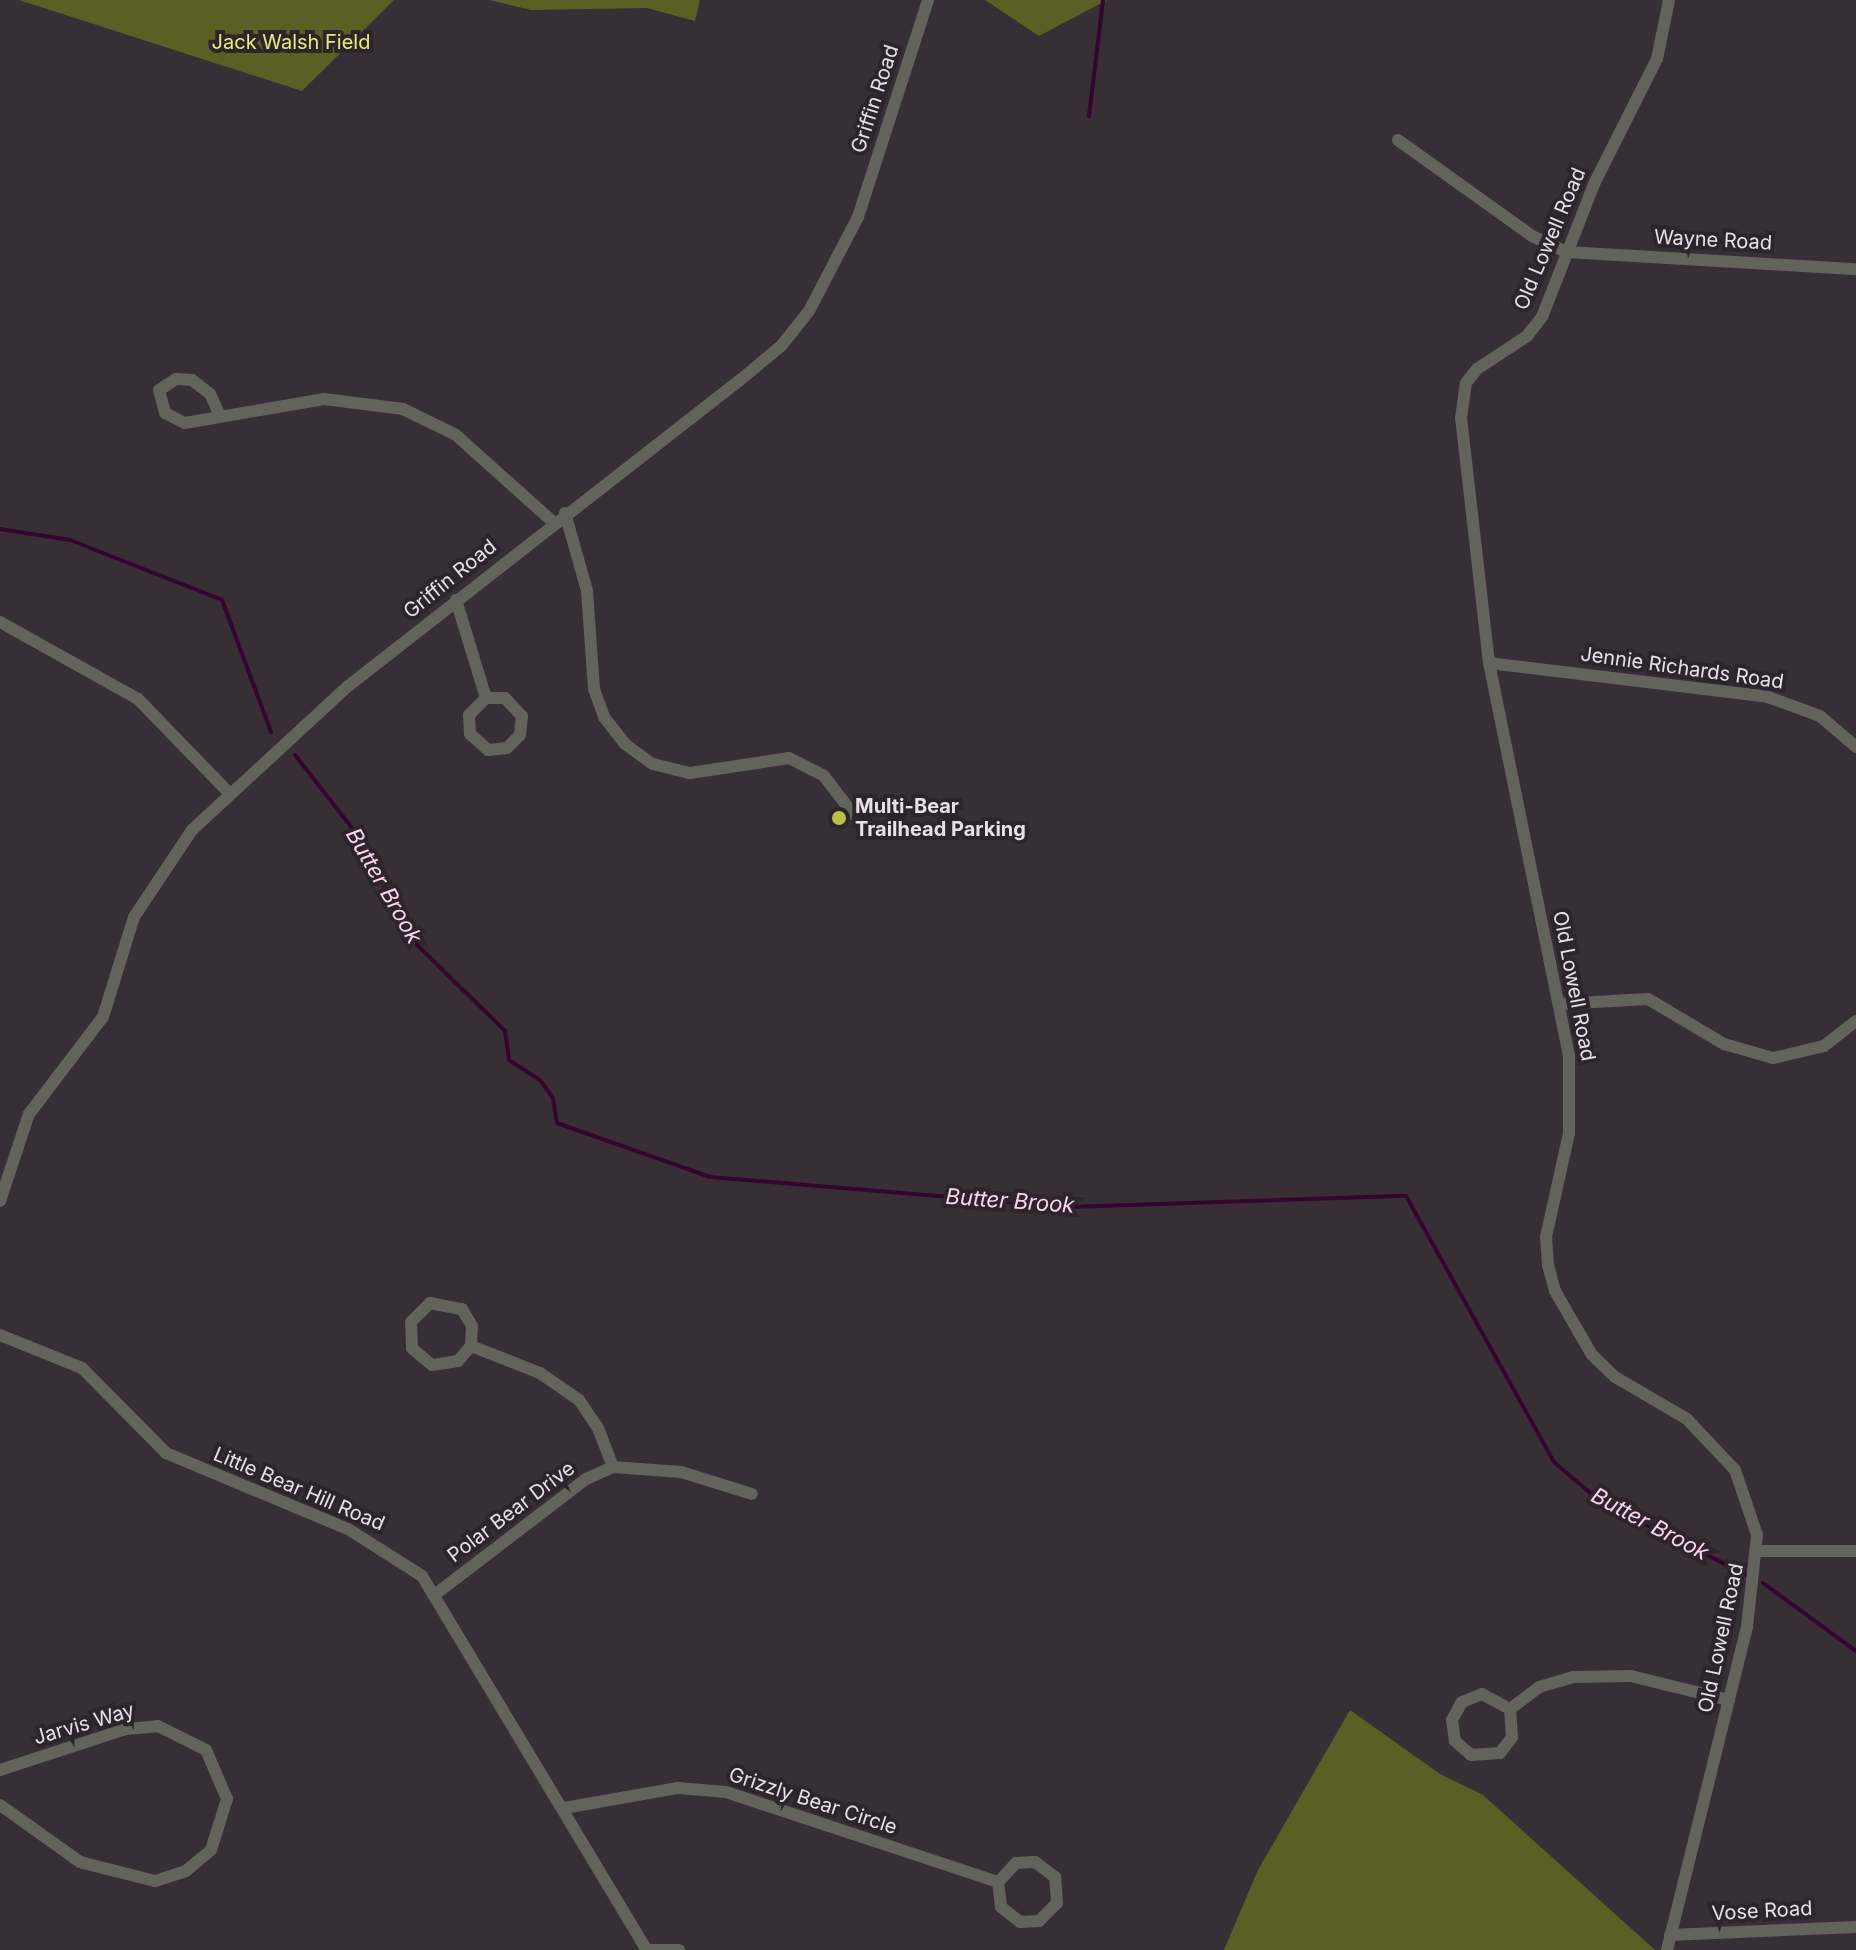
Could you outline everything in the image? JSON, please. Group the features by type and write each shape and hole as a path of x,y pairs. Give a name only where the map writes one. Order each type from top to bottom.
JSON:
{"street":[{"name":"Griffin Road","path":"0,1201 29,1114 103,1017 144,898 192,830 347,687 553,522 739,381 782,345 809,311 858,217 928,0"},
{"name":"Old Lowell Road","path":"1667,1950 1729,1700 1758,1551 1751,1503 1735,1470 1687,1419 1615,1377 1592,1355 1555,1291 1546,1237 1572,1097 1559,1004 1489,663 1462,395 1477,369 1527,336 1542,317 1567,252 1657,59 1669,0"},
{"path":"1398,140 1532,236 1567,252"},
{"name":"Wayne Road","path":"1567,252 1856,269"},
{"path":"220,416 199,383 176,379 159,390 161,407 178,421 220,416 324,399 403,409 456,435 553,522"},
{"path":"565,513 587,591 594,689 604,717 625,744 653,764 690,773 789,758 824,776 854,815"},
{"path":"456,600 486,698"},
{"path":"0,622 138,699 230,794"},
{"name":"Jennie Richards Road","path":"1489,663 1768,697 1820,716 1856,747"},
{"path":"486,698 511,701 522,716 520,735 507,748 488,750 470,734 469,715 486,698"},
{"path":"1559,1004 1648,999 1732,1048 1773,1058 1824,1046 1856,1021"},
{"path":"450,1303 470,1319 471,1346 458,1361 432,1365 412,1348 411,1322 424,1306 450,1303"},
{"name":"Little Bear Hill Road","path":"0,1335 82,1368 166,1453 371,1540 407,1562 437,1593 646,1950 679,1950"},
{"path":"471,1346 568,1390 598,1428 613,1467 681,1472 752,1494"},
{"name":"Polar Bear Drive","path":"437,1593 586,1479 613,1467"},
{"path":"1758,1551 1856,1551"},
{"path":"1510,1709 1539,1687 1592,1675 1631,1676 1729,1700"},
{"path":"1482,1694 1510,1709 1515,1728 1500,1753 1471,1755 1455,1741 1452,1720 1462,1702 1482,1694"},
{"name":"Jarvis Way","path":"0,1770 126,1729 158,1726 206,1750 227,1799 211,1850 186,1871 155,1881 80,1862 0,1805"},
{"name":"Grizzly Bear Circle","path":"564,1808 678,1788 717,1791 998,1882"},
{"path":"1016,1863 1042,1864 1055,1877 1057,1903 1039,1921 1014,1920 998,1901 998,1882 1016,1863"},
{"name":"Vose Road","path":"1670,1935 1856,1927"}],"green space":[{"name":"Jack Walsh Field","path":"19,0 394,0 302,91"},
{"path":"490,0 700,0 695,21 647,8 531,10"},
{"path":"985,0 1107,0 1039,36"},
{"path":"1350,1710 1440,1774 1483,1795 1655,1950 1224,1950 1258,1870"}],"waterway":[{"path":"1089,116 1103,0"},
{"name":"Butter Brook","path":"0,529 70,540 222,600 271,732"},
{"name":"Butter Brook","path":"295,755 352,828 417,945 505,1031 509,1060 540,1080 553,1098 557,1123 710,1177 1070,1207 1406,1196 1554,1462 1601,1502 1749,1576"},
{"name":"Butter Brook","path":"1763,1583 1856,1651"}],"place":[{"name":"Multi-Bear Trailhead Parking","path":"839,818"}]}
